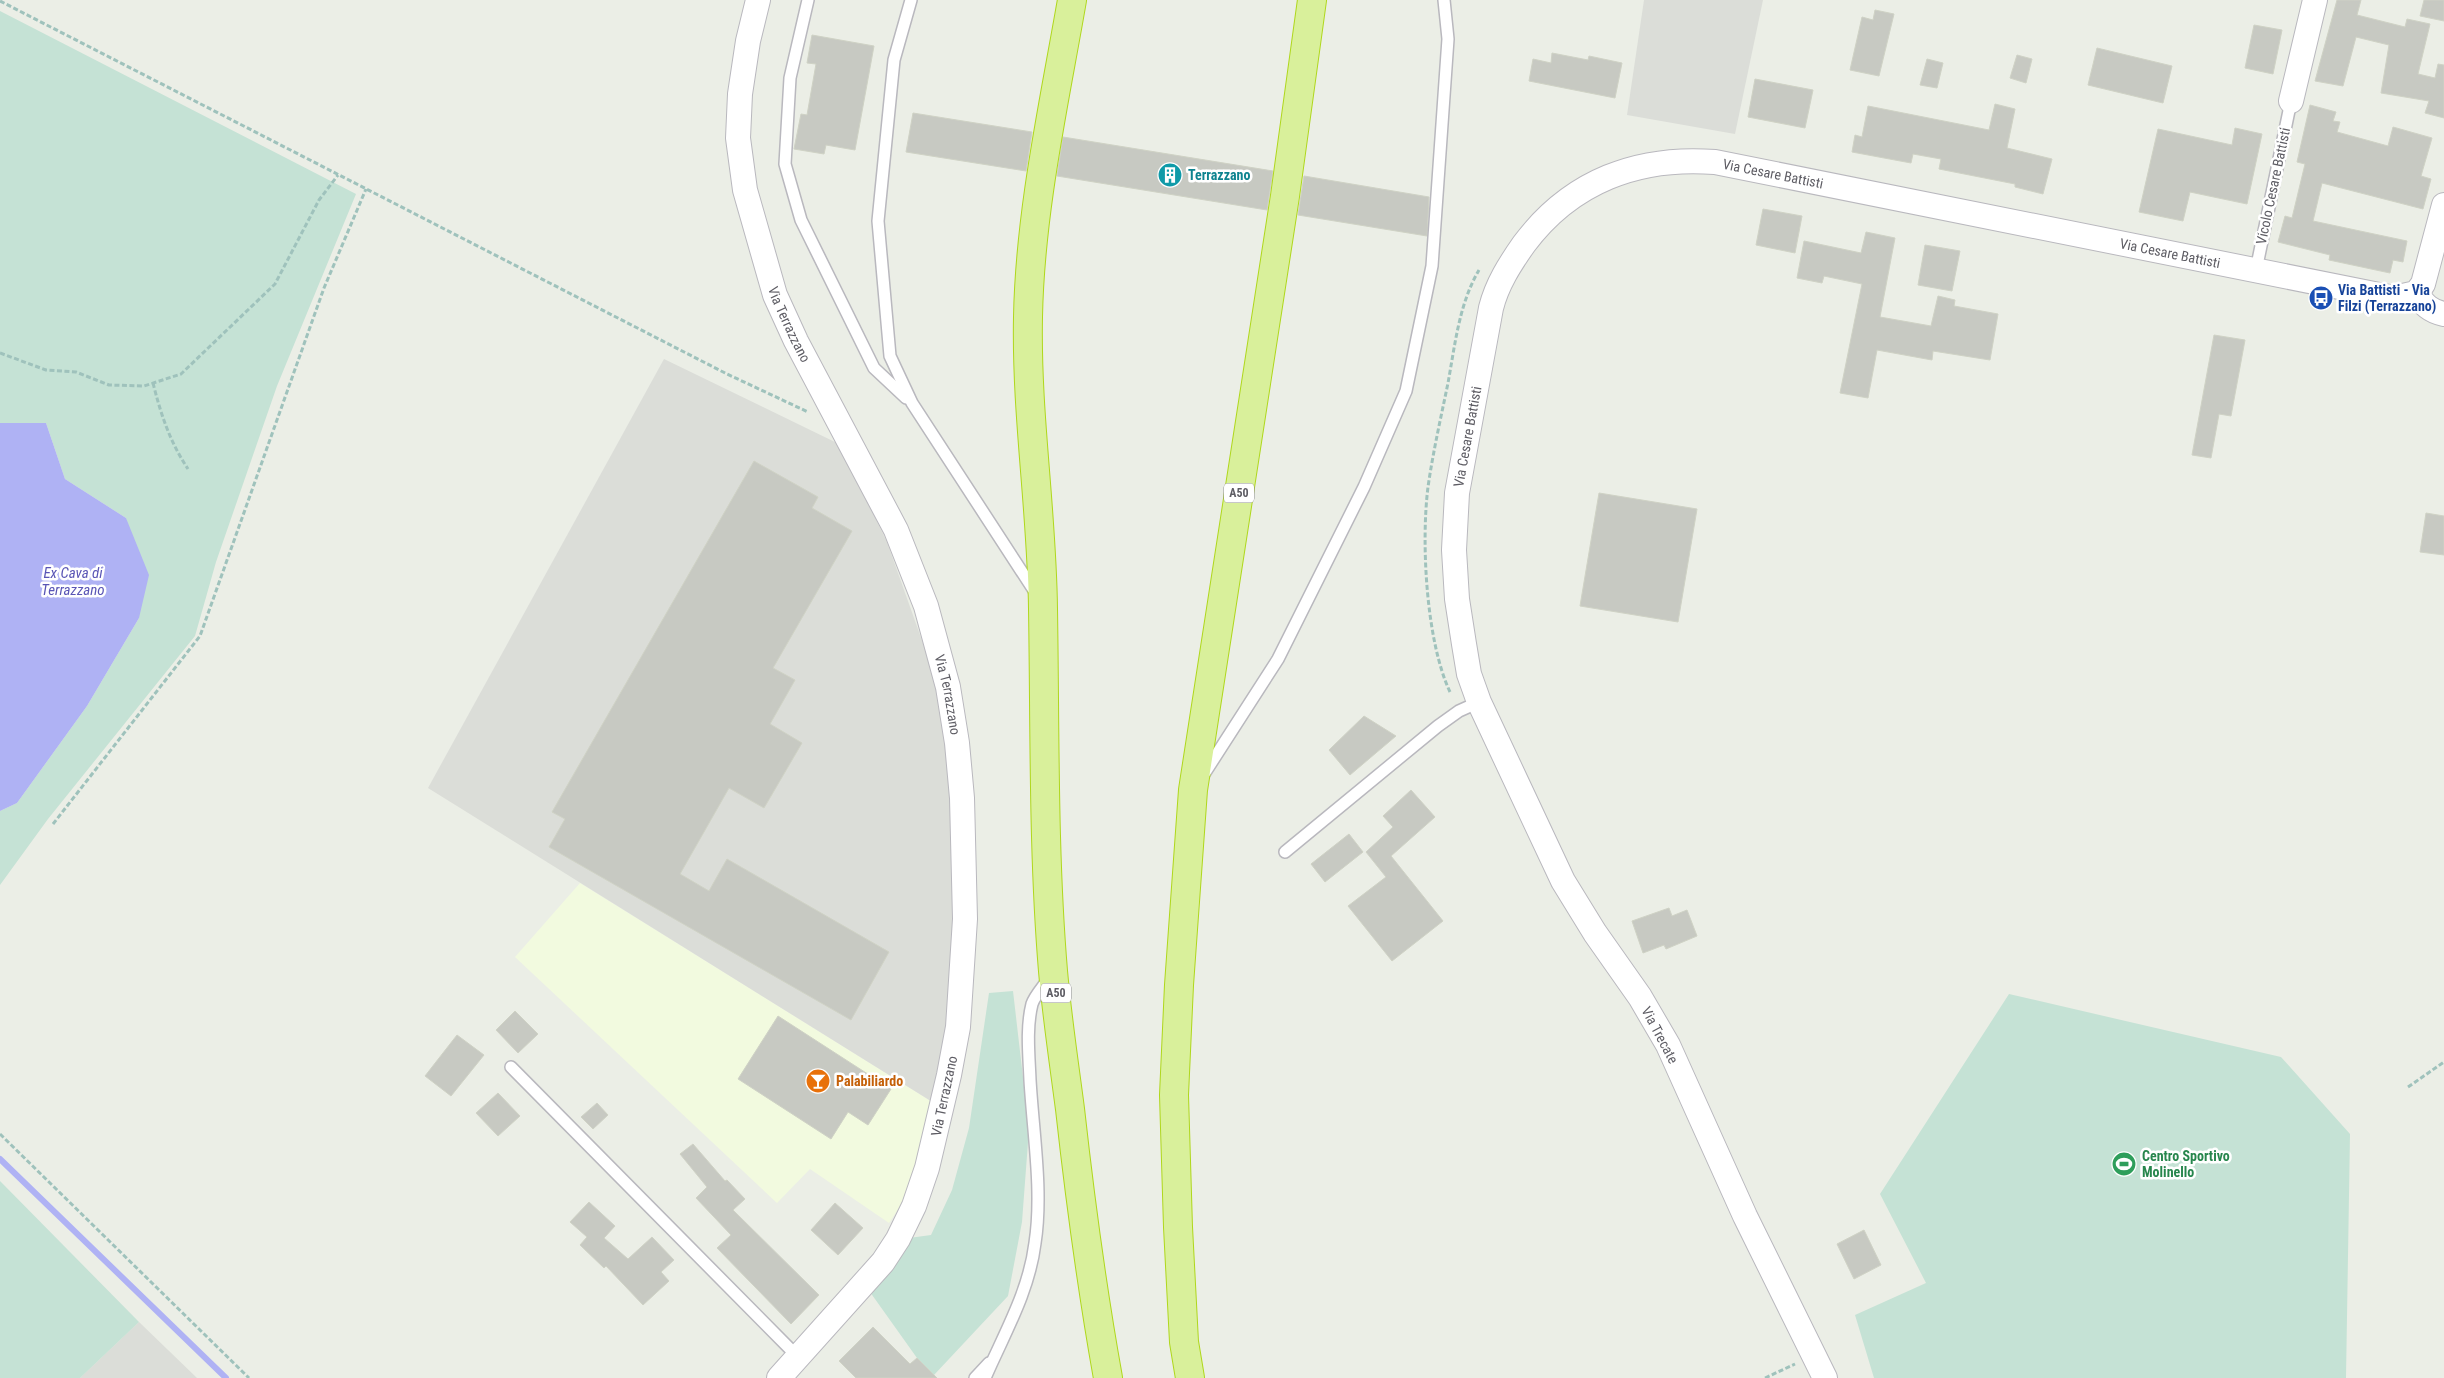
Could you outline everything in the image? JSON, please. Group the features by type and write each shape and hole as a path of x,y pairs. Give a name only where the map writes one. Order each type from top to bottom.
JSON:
{"highway":[{"name":"A50","path":"1072,0 1044,160 1031,262 1028,316 1028,387 1042,545 1047,877 1053,973 1079,1189 1108,1378"},
{"name":"A50","path":"1190,1378 1184,1342 1174,1095 1179,985 1193,790 1284,196 1312,0"}],"street":[{"name":"Via Terrazzano","path":"758,0 748,41 740,94 738,138 745,190 775,295 796,341 896,530 926,606 948,687 957,743 962,798 965,919 958,1028 929,1159 914,1206 898,1239 883,1262 779,1378"},
{"path":"2291,102 2315,0"},
{"name":"Via Cesare Battisti","path":"1469,706 1467,667 1457,599 1454,550 1457,493 1483,347 1494,296 1499,283 1538,226 1557,207 1580,190 1633,169 1655,164 1678,161 1715,162 2394,298 2416,292"},
{"path":"2444,206 2426,276 2416,292 2423,303 2433,311 2444,314"},
{"name":"Via Trecate","path":"1469,706 1563,881 1585,917 1640,997 1668,1045 1745,1216 1825,1378"}],"lane":[{"path":"911,0 894,60 878,221 890,356 912,403 1043,605"},
{"path":"1193,790 1278,659 1364,487 1406,391 1432,266 1448,39 1444,0"},
{"path":"809,2 790,78 785,164 801,220 874,368 912,403"},
{"name":"Vicolo Cesare Battisti","path":"2256,270 2291,102"},
{"path":"1284,852 1469,706"},
{"path":"985,1378 1015,1314 1032,1263 1036,1242 1039,1194 1029,1068 1029,1028 1033,1002 1053,973"},
{"path":"511,1067 798,1357"},
{"path":"975,1378 993,1359"}],"path":[{"path":"0,1 727,374 842,427"},
{"path":"0,353 46,370 76,372 109,385 144,386 180,374 275,284 319,200 338,175"},
{"path":"53,824 200,636 314,314 366,189"},
{"path":"1469,706 1448,688 1437,654 1428,584 1426,522 1428,488 1460,317 1472,283 1480,268"},
{"path":"153,383 161,415 175,449 188,469"},
{"path":"2408,1086 2444,1062"},
{"path":"0,1134 249,1378"},
{"path":"1765,1378 1795,1364 1791,1356"}],"shaded area":[{"path":"1644,0 1763,0 1735,134 1627,115"},
{"path":"0,11 356,194 277,386 216,562 195,636 48,819 0,885 0,811 17,803 87,706 139,618 126,518 65,479 46,423 0,423"},
{"path":"664,359 839,444 887,542 925,649 946,727 954,858 952,943 946,1024 934,1103 428,788"},
{"path":"580,883 934,1103 907,1196 889,1223 810,1169 777,1203 515,957"},
{"path":"1013,991 1029,1129 1022,1222 1008,1296 934,1375 917,1358 870,1292 909,1238 931,1235 952,1190 969,1128 989,993"},
{"name":"Centro Sportivo Molinello","path":"2009,994 2281,1057 2350,1134 2346,1378 1874,1378 1855,1315 1926,1283 1880,1194"},
{"path":"0,1181 139,1322 80,1378 0,1378"},
{"path":"139,1322 197,1378 80,1378"}],"water":[{"name":"Ex Cava di Terrazzano","path":"0,423 46,423 65,479 126,518 149,575 139,618 87,706 17,803 0,811"}],"building":[{"path":"2337,0 2361,0 2357,15 2405,27 2407,19 2430,24 2418,74 2435,78 2438,64 2444,65 2444,118 2425,113 2429,101 2381,93 2389,45 2356,37 2343,86 2315,81"},
{"path":"2424,0 2444,0 2444,21 2420,16"},
{"path":"1875,10 1894,14 1879,76 1850,70 1862,17 1873,20"},
{"path":"2254,25 2282,30 2273,74 2245,68"},
{"path":"812,35 874,46 855,150 826,145 824,154 794,149 801,114 807,115 816,64 807,63"},
{"path":"2097,48 2172,66 2163,103 2088,85"},
{"path":"1552,53 1588,60 1589,56 1622,63 1615,98 1529,81 1533,59 1551,63"},
{"path":"2017,55 2032,59 2026,83 2010,78"},
{"path":"1927,59 1943,63 1937,88 1920,85"},
{"path":"1755,79 1813,90 1805,128 1748,117"},
{"path":"1995,104 2015,109 2007,148 2052,159 2043,194 2015,187 2015,184 1939,169 1941,159 1913,154 1911,163 1852,152 1855,135 1862,137 1868,106 1989,130"},
{"path":"2310,105 2336,112 2333,121 2340,122 2337,132 2388,146 2393,127 2432,138 2421,176 2431,179 2423,209 2322,183 2313,221 2407,241 2403,262 2393,260 2390,273 2329,260 2330,255 2278,242 2285,216 2292,218 2305,164 2297,162"},
{"path":"913,113 1032,132 1026,171 906,152"},
{"path":"2235,128 2262,134 2247,204 2190,192 2183,221 2139,212 2158,129 2232,145"},
{"path":"1063,137 1273,171 1267,210 1057,176"},
{"path":"1304,176 1429,197 1427,236 1298,215"},
{"path":"1763,209 1802,216 1795,253 1756,245"},
{"path":"1866,232 1895,238 1880,317 1931,326 1938,296 1955,300 1954,306 1998,314 1990,360 1933,351 1932,360 1877,350 1868,398 1840,393 1862,284 1824,276 1822,283 1797,278 1804,241 1861,253"},
{"path":"1925,245 1960,251 1952,291 1918,285"},
{"path":"2214,335 2245,340 2231,416 2219,414 2211,458 2192,455"},
{"path":"754,461 818,497 812,508 852,531 773,668 795,680 770,724 802,743 764,808 729,788 680,874 709,891 727,859 889,952 851,1020 549,847 565,819 552,812"},
{"path":"1599,493 1697,509 1678,622 1580,606"},
{"path":"2426,513 2444,516 2444,555 2420,552"},
{"path":"1364,716 1396,736 1350,775 1329,750"},
{"path":"1411,790 1435,817 1391,856 1443,921 1392,961 1348,906 1386,877 1366,852 1393,827 1383,816"},
{"path":"1349,834 1363,852 1325,882 1311,864"},
{"path":"1669,908 1672,916 1687,910 1697,936 1666,949 1664,945 1643,953 1632,921"},
{"path":"515,1011 538,1034 518,1053 496,1030"},
{"path":"778,1016 891,1089 868,1125 848,1112 831,1139 738,1079"},
{"path":"457,1035 484,1055 451,1096 425,1076"},
{"path":"498,1093 520,1116 498,1136 476,1113"},
{"path":"597,1103 608,1115 593,1129 581,1117"},
{"path":"693,1144 725,1181 727,1180 745,1199 733,1210 819,1295 791,1324 717,1248 731,1235 696,1198 707,1187 680,1154"},
{"path":"589,1202 615,1226 604,1238 628,1259 652,1237 674,1260 661,1272 669,1281 643,1305 606,1266 604,1268 580,1245 587,1237 570,1222"},
{"path":"835,1203 863,1228 838,1255 811,1230"},
{"path":"1864,1230 1881,1265 1854,1279 1837,1244"},
{"path":"873,1327 910,1364 917,1358 937,1378 856,1378 839,1361"}],"waterway":[{"path":"0,1159 226,1378"}],"place":[{"name":"Terrazzano","path":"1170,175"},
{"name":"Via Battisti - Via Filzi (Terrazzano)","path":"2321,298"},
{"name":"Palabiliardo","path":"818,1081"},
{"name":"Centro Sportivo Molinello","path":"2124,1164"}]}
